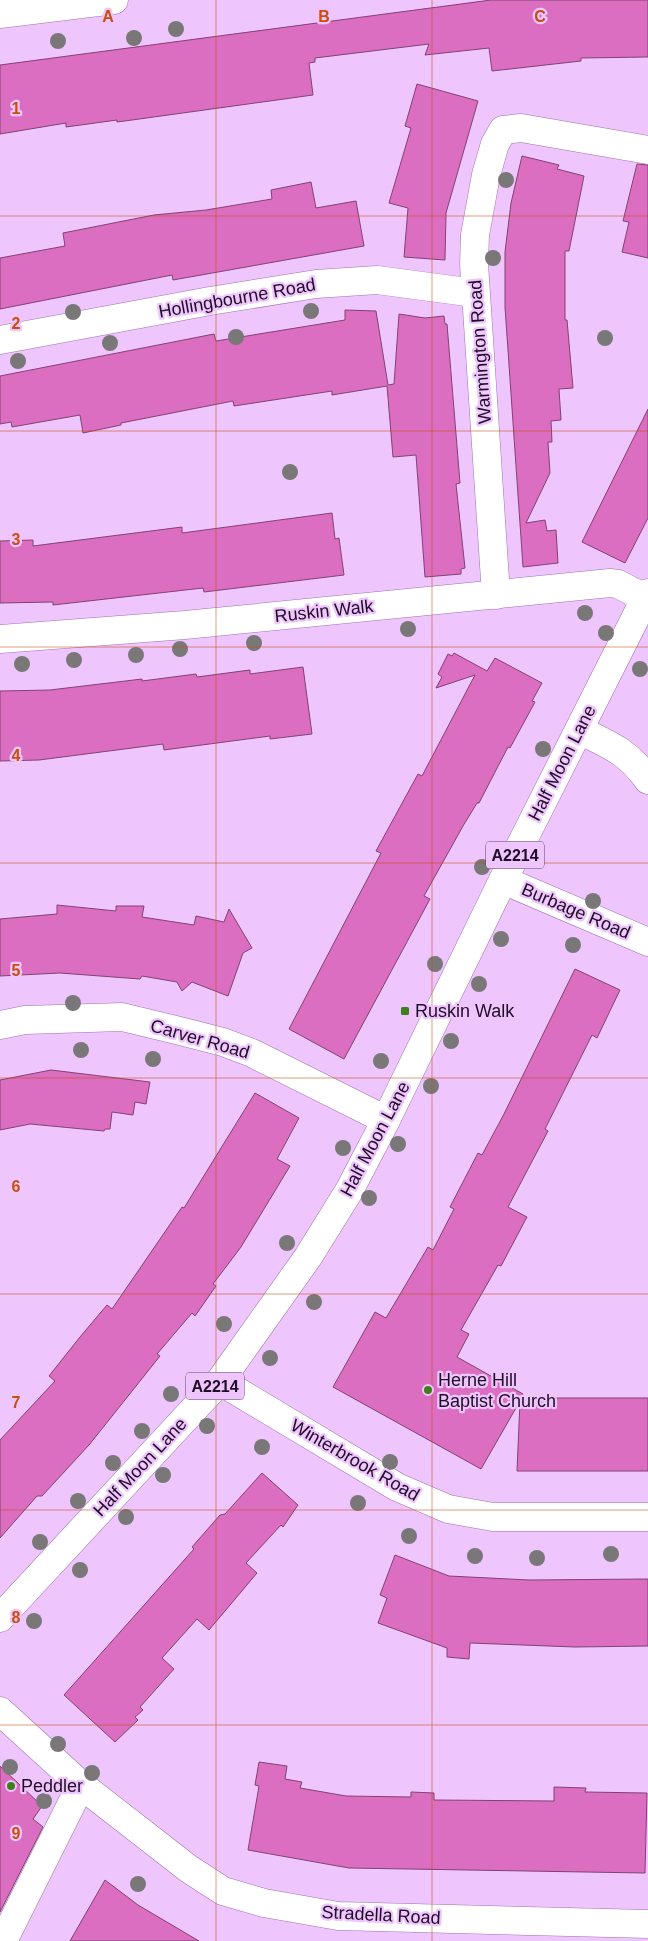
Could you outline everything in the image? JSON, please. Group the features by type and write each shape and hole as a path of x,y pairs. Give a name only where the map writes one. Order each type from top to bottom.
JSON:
{"street":[{"path":"0,14 114,0"},
{"name":"Warmington Road","path":"496,595 475,293 476,235 486,175 495,144 503,130 520,128 648,150"},
{"name":"Hollingbourne Road","path":"0,340 245,295 316,284 377,280 475,293"},
{"name":"Ruskin Walk","path":"0,639 185,625 610,583 618,584 647,595"},
{"name":"Half Moon Lane","path":"0,1618 220,1381 308,1256 349,1191 386,1120 503,880 647,595"},
{"path":"579,730 618,748 638,766 648,780"},
{"name":"Burbage Road","path":"503,880 648,942"},
{"name":"Carver Road","path":"0,1025 25,1020 122,1017 223,1042 252,1053 386,1120"},
{"name":"Winterbrook Road","path":"220,1381 397,1487 448,1509 493,1517 648,1516"},
{"name":"Stradella Road","path":"0,1711 81,1785 189,1869 223,1891 264,1903 338,1916 648,1924"},
{"path":"3,1941 81,1785"}],"building":[{"path":"491,0 648,0 648,57 581,58 581,61 492,71 489,48 425,55 429,44 315,58 315,62 309,63 313,95 117,122 117,120 66,127 66,123 0,134 0,65"},
{"path":"417,84 478,101 446,213 445,260 404,257 408,208 389,203 411,128 405,126"},
{"path":"522,156 559,165 557,169 584,176 569,251 565,251 565,320 567,320 573,388 559,389 561,420 551,421 552,442 548,442 550,473 526,523 545,520 547,531 556,530 558,563 523,567 505,307 505,252 511,203"},
{"path":"637,164 648,165 648,258 622,252 629,222 623,221"},
{"path":"311,182 316,208 356,201 364,246 173,280 172,275 0,309 0,258 65,246 63,233 154,215 206,210 272,199 271,190"},
{"path":"345,310 376,311 388,385 394,384 399,314 425,318 444,316 445,324 447,324 460,483 456,484 465,568 461,569 461,574 425,577 416,455 393,457 387,386 332,395 332,391 234,406 233,401 121,423 121,425 83,433 80,415 12,427 11,422 0,424 0,376 214,334 216,341 345,320"},
{"path":"648,409 648,518 625,563 582,542"},
{"path":"332,513 335,539 339,538 344,575 204,592 203,588 53,605 53,602 0,603 0,541 33,540 33,546 182,527 182,533"},
{"path":"454,653 487,671 495,658 542,683 532,701 535,702 510,748 508,747 479,803 477,803 463,826 424,896 430,899 344,1059 289,1029 381,853 376,851 418,774 422,776 475,675 436,688 442,677 438,674 448,654 452,656"},
{"path":"303,667 312,734 270,739 270,736 164,750 163,744 39,760 0,761 0,691 50,690 196,674 197,677 250,670 250,674"},
{"path":"57,905 116,911 116,906 144,906 142,917 194,925 196,916 224,922 229,909 252,948 243,953 228,996 192,982 182,991 177,982 142,976 140,979 60,973 0,976 0,919 57,914"},
{"path":"575,969 620,990 597,1038 592,1035 545,1129 548,1131 508,1207 527,1217 501,1266 498,1265 461,1330 469,1334 457,1357 523,1394 521,1398 648,1398 648,1471 517,1471 520,1401 481,1469 333,1387 375,1312 386,1318 428,1247 433,1250 454,1209 450,1207 478,1153 482,1155 504,1114"},
{"path":"51,1070 150,1082 146,1104 135,1102 133,1115 112,1112 110,1129 105,1129 104,1131 30,1124 0,1130 0,1080"},
{"path":"255,1093 299,1118 277,1159 290,1166 241,1247 213,1284 216,1286 195,1316 192,1313 157,1354 160,1356 89,1445 42,1496 37,1496 0,1538 0,1440 55,1381 49,1376 107,1305 112,1309 182,1207 184,1208"},
{"path":"262,1473 298,1505 283,1527 281,1525 246,1563 257,1573 209,1630 197,1619 162,1658 174,1669 140,1707 143,1710 135,1717 138,1720 115,1742 64,1695 194,1549 192,1547 220,1515 225,1514"},
{"path":"395,1555 449,1576 529,1580 648,1579 648,1646 575,1647 470,1643 469,1659 447,1657 447,1648 378,1623 387,1598 380,1595"},
{"path":"259,1762 287,1766 285,1779 302,1782 300,1788 346,1796 411,1797 411,1792 434,1793 434,1800 554,1801 554,1787 586,1788 585,1792 647,1793 645,1873 349,1868 248,1850 259,1786 255,1785"},
{"path":"0,1766 42,1806 33,1819 43,1827 0,1912"},
{"path":"105,1880 138,1905 199,1941 70,1941"}],"place":[{"name":"Ruskin Walk","path":"405,1011"},
{"name":"Herne Hill Baptist Church","path":"428,1390"},
{"name":"Peddler","path":"11,1786"}]}
